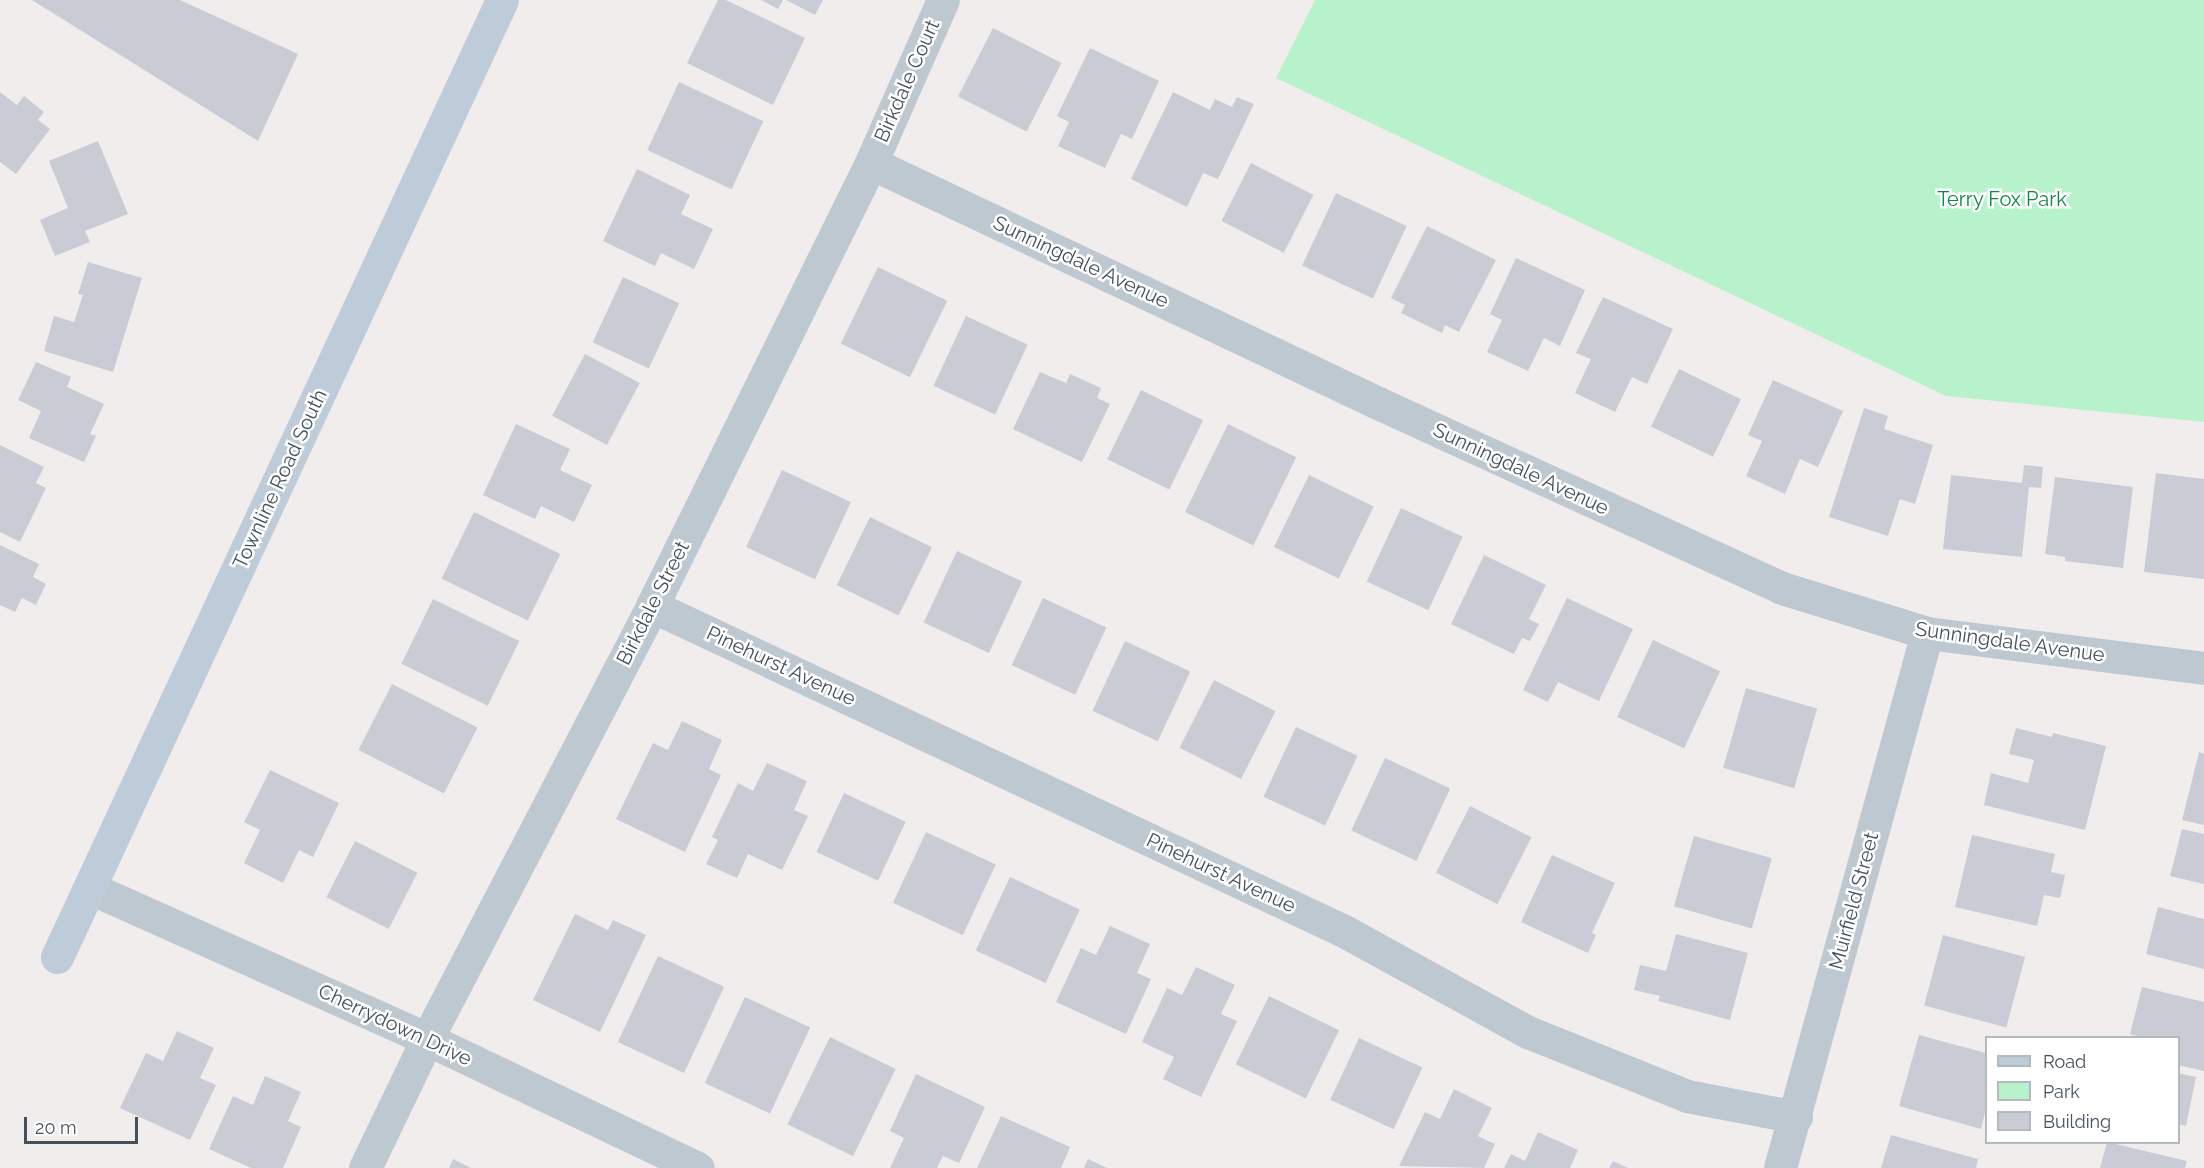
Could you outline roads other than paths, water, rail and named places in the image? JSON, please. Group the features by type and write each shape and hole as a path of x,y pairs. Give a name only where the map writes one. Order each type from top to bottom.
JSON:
{"street":[{"name":"Townline Road South","path":"57,957 502,0"},
{"name":"Birkdale Court","path":"871,163 943,0"},
{"name":"Birkdale Street","path":"365,1168 427,1039 652,606 871,163"},
{"name":"Sunningdale Avenue","path":"871,163 1378,403 1782,588 1927,633 2204,668"},
{"name":"Pinehurst Avenue","path":"652,606 1344,931 1528,1032 1687,1096 1796,1117"},
{"name":"Muirfield Street","path":"1780,1168 1796,1117 1927,633"},
{"name":"Cherrydown Drive","path":"90,888 427,1039 698,1168"}],"park label":[{"name":"Terry Fox Park","path":"2002,199"}]}
